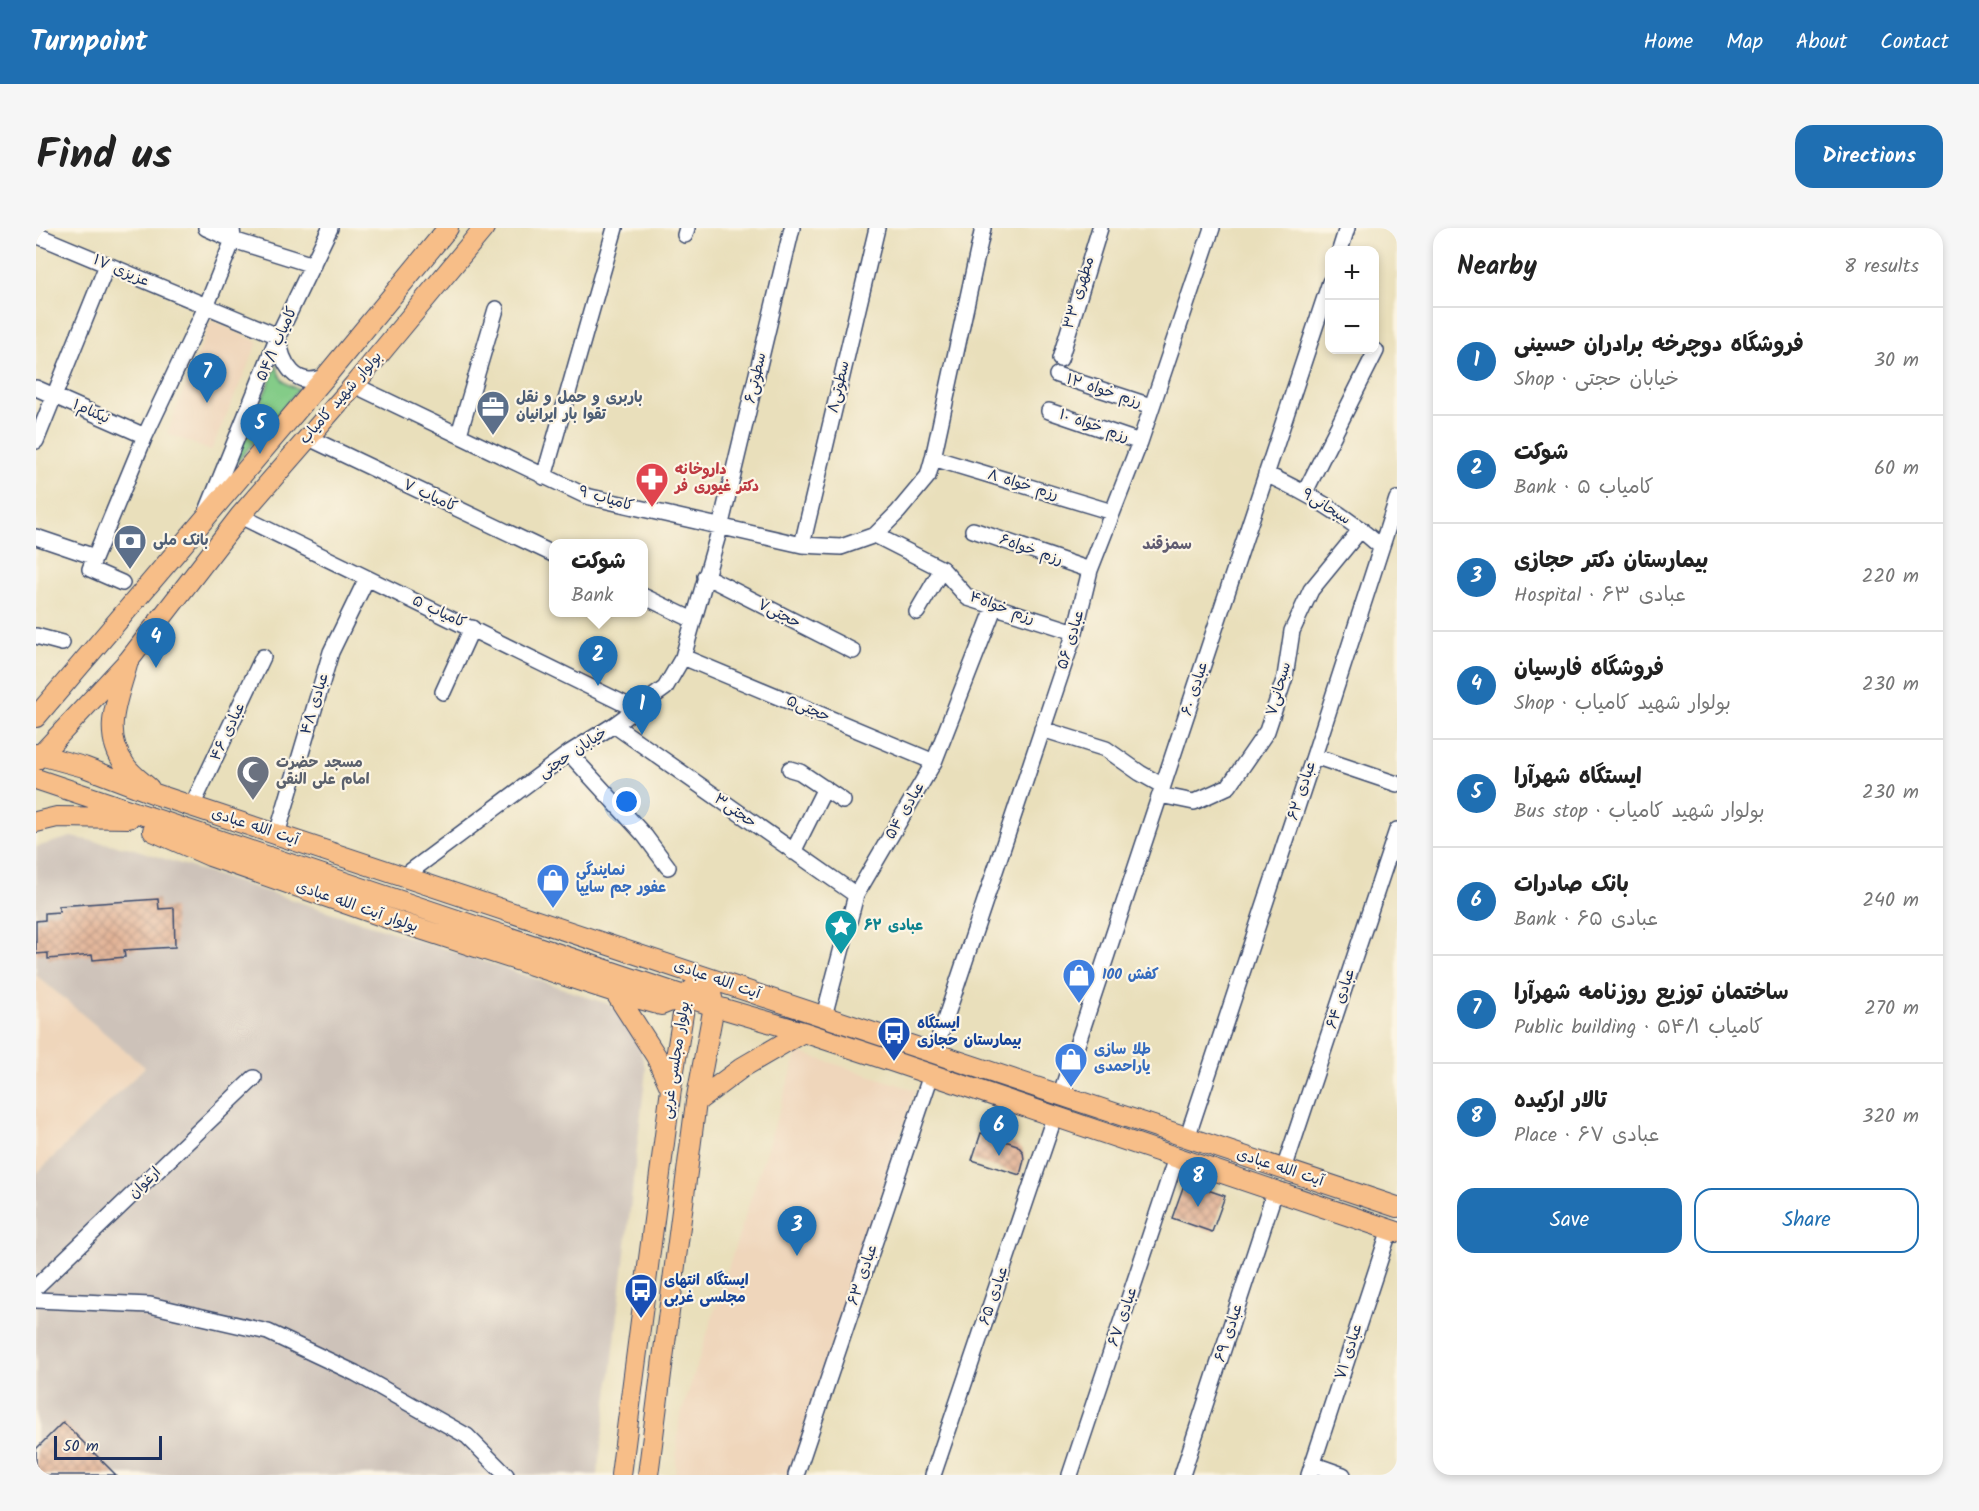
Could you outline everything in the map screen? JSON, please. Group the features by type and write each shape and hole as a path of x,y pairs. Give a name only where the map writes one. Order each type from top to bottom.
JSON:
{"main road":[{"name":"بولوار شهید کامیاب","path":"36,717 327,375 448,228"},
{"name":"بولوار شهید کامیاب","path":"37,757 129,660 240,516 354,385 484,228"},
{"path":"129,660 111,722 113,741 125,765 155,794"},
{"name":"آیت الله عبادی","path":"37,757 84,767 155,794 1397,1207"},
{"name":"آیت الله عبادی","path":"36,780 714,1006 803,1032 1393,1230"},
{"name":"بولوار آیت الله عبادی","path":"36,780 56,791 120,816 210,856 399,922 661,1005 686,995"},
{"path":"36,822 57,817 120,816 175,826"},
{"name":"بولوار مجلسی غربی","path":"621,1475 671,1089 686,995 707,976 714,1006 696,1102 648,1475"},
{"path":"615,992 651,1047 671,1089"},
{"path":"696,1102 743,1067 803,1032"}],"street":[{"path":"206,228 233,234 313,265"},
{"name":"کامیاب ۵۴/۱","path":"201,524 278,336 330,228"},
{"path":"544,477 615,228"},
{"name":"سطوتی۶","path":"720,528 792,228"},
{"name":"سطوتی۸","path":"802,545 877,228"},
{"path":"875,535 928,476 981,228"},
{"name":"مطهری ۳۳","path":"1060,358 1100,228"},
{"name":"عبادی ۵۶","path":"934,1053 1075,632 1090,570 1140,442 1212,228"},
{"path":"1341,246 1347,228"},
{"path":"123,583 90,569 145,436 206,307 233,234"},
{"name":"عزیزی ۱۷","path":"36,235 278,336"},
{"path":"36,441 107,265"},
{"name":"عبادی ۶۰","path":"1060,1096 1325,294"},
{"path":"459,434 496,309"},
{"path":"278,336 280,354 285,365 293,373 310,381 327,375"},
{"path":"1305,492 1374,354"},
{"name":"رزم خواه ۱۲","path":"1057,375 1151,406"},
{"name":"کامیاب ۹","path":"354,385 586,496 802,545 841,547 875,535"},
{"name":"نیکنام۱","path":"36,388 145,436"},
{"name":"رزم خواه ۱۰","path":"1049,411 1140,442"},
{"name":"کامیاب ۷","path":"307,437 549,552"},
{"name":"رزم خواه ۸","path":"933,458 1112,512"},
{"name":"سبحانی۹","path":"1266,474 1305,492 1361,529 1381,547"},
{"name":"عبادی ۶۲","path":"1187,1138 1381,547 1394,516 1397,499"},
{"name":"کامیاب ۵","path":"240,516 637,710"},
{"name":"خیابان حجتی","path":"403,877 569,753 637,710 665,688 683,657 720,528"},
{"name":"سبحانی۷","path":"1042,729 1106,749 1162,791 1194,802 1228,786 1267,731 1285,677 1292,631 1311,590 1361,529"},
{"name":"رزم خواه۶","path":"973,530 1090,570"},
{"name":"رزم خواه۴","path":"875,535 942,569 968,598 1075,632"},
{"path":"36,537 95,557"},
{"path":"917,612 942,569"},
{"name":"حجتی۷","path":"705,576 853,651"},
{"name":"عبادی ۴۸","path":"277,834 331,652 367,578"},
{"path":"648,598 693,620"},
{"name":"عبادی ۵۴","path":"824,1016 856,895 934,762 994,608"},
{"path":"442,692 472,628"},
{"path":"36,636 62,644"},
{"name":"عبادی ۴۶","path":"192,806 263,657"},
{"name":"حجتی۵","path":"683,657 934,762"},
{"name":"حجتی۳","path":"614,725 856,895"},
{"path":"569,753 645,836 668,867"},
{"path":"1314,756 1397,783"},
{"path":"790,769 800,772 843,801"},
{"path":"793,852 825,788"},
{"name":"عبادی ۶۴","path":"1284,1169 1397,830"},
{"name":"عبادی ۶۳","path":"796,1475 931,1075"},
{"name":"ارغوان","path":"36,1287 254,1078"},
{"name":"عبادی ۶۵","path":"933,1475 1054,1118"},
{"name":"عبادی ۶۷","path":"1070,1475 1176,1158"},
{"name":"عبادی ۶۹","path":"1182,1475 1275,1191"},
{"name":"عبادی ۷۱","path":"1310,1470 1393,1230"},
{"path":"36,1300 150,1305 268,1332 355,1373 467,1436 506,1475"},
{"path":"1310,1470 1343,1475"}],"shaded area":[{"path":"211,320 258,342 211,451 167,433"},
{"path":"71,837 131,848 492,964 608,1004 621,1014 640,1049 646,1070 612,1367 597,1475 36,1475 36,1174 145,1067 36,975 36,847"},
{"path":"36,975 145,1067 36,1174"},
{"path":"798,1052 915,1090 789,1475 675,1475 679,1421"}],"green space":[{"path":"277,365 283,381 299,389 231,469"}],"building":[{"path":"158,899 159,909 174,908 175,947 124,950 125,957 93,960 92,955 48,959 48,953 36,954 36,921 45,920 45,913 60,912 58,906"},
{"path":"981,1133 1017,1145 1023,1152 1024,1160 1020,1175 972,1160"},
{"path":"1185,1182 1225,1196 1212,1232 1172,1218"},
{"path":"63,1422 116,1475 36,1475 36,1449"}],"place":[{"name":"ساختمان توزیع روزنامه شهرآرا","path":"207,403"},
{"name":"باربری و حمل و نقل تقوا بار ایرانیان","path":"493,436"},
{"name":"ایستگاه شهرآرا","path":"260,454"},
{"name":"داروخانه دکتر غیوری فر","path":"652,508"},
{"name":"بانک ملی","path":"130,570"},
{"name":"فروشگاه فارسیان","path":"156,668"},
{"name":"شوكت","path":"598,686"},
{"name":"فروشگاه دوچرخه برادران حسینی","path":"642,735"},
{"name":"مسجد حضرت امام علی النقی","path":"253,801"},
{"name":"نمایندگی عفور جم سایپا","path":"553,909"},
{"name":"عبادی ۶۲","path":"841,955"},
{"name":"کفش 100","path":"1079,1004"},
{"name":"ایستگاه بیمارستان حجازی","path":"894,1062"},
{"name":"طلا سازی یاراحمدی","path":"1071,1088"},
{"name":"بانک صادرات","path":"999,1156"},
{"name":"تالار ارکیده","path":"1198,1207"},
{"name":"بیمارستان دکتر حجازی","path":"797,1256"},
{"name":"ایستگاه انتهای مجلسی غربی","path":"641,1319"}],"district":[{"name":"سمزقند","path":"1167,544"}]}
